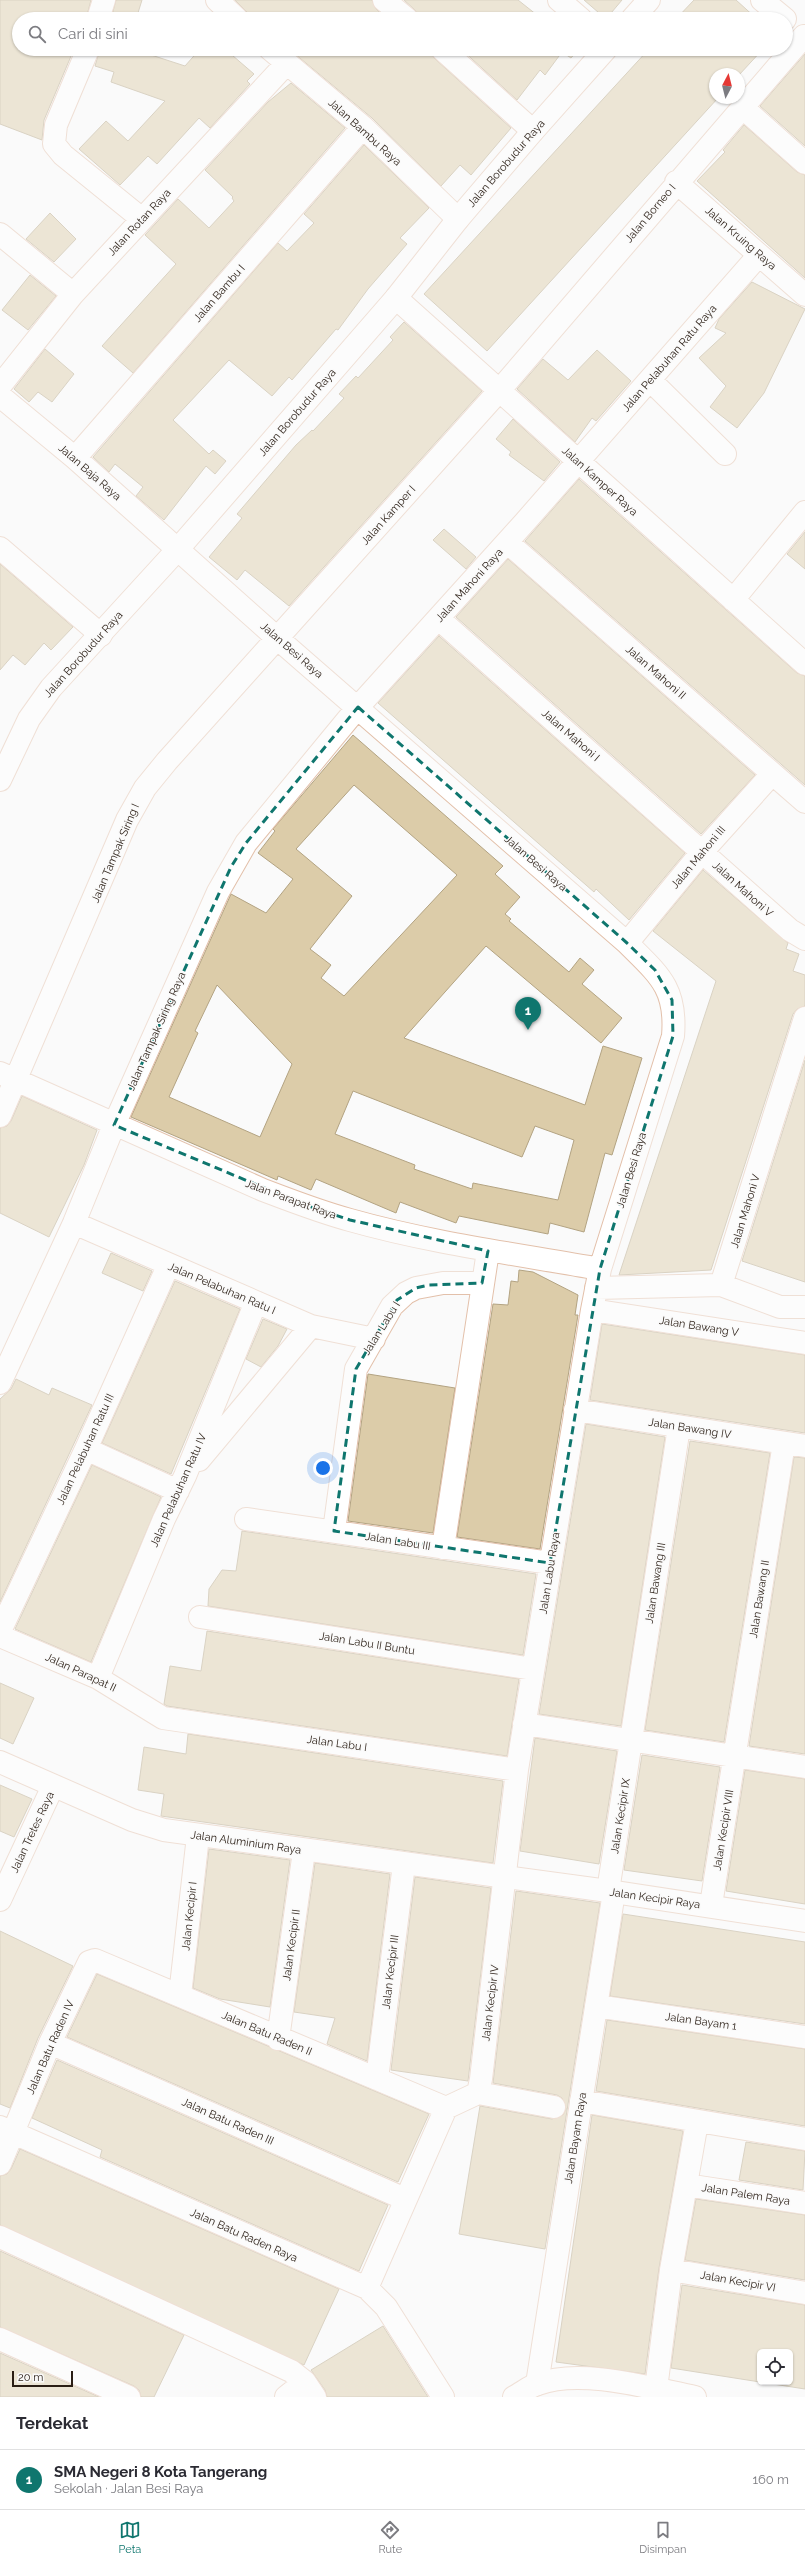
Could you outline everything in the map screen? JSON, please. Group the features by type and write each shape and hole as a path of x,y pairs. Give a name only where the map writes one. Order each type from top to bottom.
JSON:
{"street":[{"path":"100,12 104,0"},
{"path":"217,0 230,12"},
{"path":"384,0 399,12"},
{"path":"559,0 573,12"},
{"path":"638,12 649,0"},
{"path":"762,0 776,12"},
{"path":"793,27 804,37"},
{"name":"Jalan Borneo I","path":"793,49 804,37"},
{"path":"85,56 56,125 54,144 63,155 142,219"},
{"name":"Jalan Bambu Raya","path":"277,56 362,127 458,219"},
{"path":"450,56 533,130"},
{"name":"Jalan Borobudur Raya","path":"0,780 39,702 178,549 396,298 458,219 533,130 600,56"},
{"name":"Jalan Borneo I","path":"498,392 676,182 787,56"},
{"name":"Jalan Rotan Raya","path":"0,386 72,294 286,64"},
{"path":"742,107 805,163"},
{"name":"Jalan Bambu I","path":"75,458 362,127"},
{"name":"Jalan Kruing Raya","path":"676,182 805,295"},
{"path":"0,234 72,294"},
{"name":"Jalan Pelabuhan Ratu Raya","path":"578,462 759,255"},
{"name":"Jalan Kamper Raya","path":"396,298 498,392 805,664"},
{"path":"650,380 725,454"},
{"name":"Jalan Kamper I","path":"277,638 498,392"},
{"name":"Jalan Baja Raya","path":"0,396 75,458 178,549"},
{"name":"Jalan Mahoni Raya","path":"358,707 578,462"},
{"path":"733,600 805,512"},
{"name":"Jalan Mahoni II","path":"507,542 805,802"},
{"path":"0,548 101,635"},
{"name":"Jalan Besi Raya","path":"178,549 277,638 627,943 654,970 666,986 672,1000 674,1023 673,1036 598,1278"},
{"name":"Jalan Mahoni I","path":"439,618 702,852"},
{"name":"Jalan Tampak Siring I","path":"0,1116 8,1077 137,801 167,761 277,638"},
{"name":"Jalan Tampak Siring Raya","path":"0,1383 74,1223 114,1125 218,892 231,867 246,843 358,707"},
{"name":"Jalan Mahoni III","path":"627,943 702,852 772,774"},
{"name":"Jalan Mahoni V","path":"702,852 790,930 805,939"},
{"name":"Jalan Mahoni V","path":"721,1285 805,1018"},
{"name":"Jalan Parapat Raya","path":"8,1077 114,1125 305,1206 350,1220 488,1251 598,1278"},
{"name":"Jalan Pelabuhan Ratu I","path":"74,1223 168,1266 311,1326 374,1339"},
{"path":"443,1548 488,1251"},
{"name":"Jalan Pelabuhan Ratu III","path":"0,1631 86,1449 168,1266"},
{"path":"598,1278 721,1285 780,1307 805,1307"},
{"name":"Jalan Labu Raya","path":"505,1877 517,1770 524,1724 598,1278"},
{"name":"Jalan Labu I","path":"334,1531 356,1369 392,1306 406,1293 429,1284 482,1283"},
{"name":"Jalan Pelabuhan Ratu IV","path":"98,1678 164,1519 182,1484 256,1302"},
{"name":"Jalan Bawang V","path":"592,1310 805,1343"},
{"path":"86,1449 182,1484 311,1326"},
{"name":"Jalan Bawang IV","path":"575,1410 794,1445"},
{"name":"Jalan Bawang III","path":"631,1740 679,1427"},
{"name":"Jalan Bawang II","path":"735,1755 794,1445"},
{"name":"Jalan Labu III","path":"246,1518 550,1563"},
{"name":"Jalan Labu II Buntu","path":"200,1617 533,1669"},
{"name":"Jalan Parapat II","path":"0,1636 98,1678 160,1714"},
{"name":"Jalan Labu I","path":"160,1714 163,1718 517,1770"},
{"path":"524,1724 735,1755 805,1767"},
{"name":"Jalan Kecipir IX","path":"611,1891 631,1740"},
{"name":"Jalan Kecipir VIII","path":"711,1905 735,1755"},
{"name":"Jalan Aluminium Raya","path":"0,1762 132,1820 164,1830 304,1851 505,1877"},
{"name":"Jalan Tretes Raya","path":"1,1897 53,1786"},
{"name":"Jalan Kecipir I","path":"180,1995 198,1836"},
{"name":"Jalan Kecipir II","path":"278,2039 304,1851"},
{"name":"Jalan Kecipir III","path":"377,2079 404,1864"},
{"name":"Jalan Kecipir Raya","path":"505,1877 711,1905 805,1921"},
{"name":"Jalan Kecipir IV","path":"478,2093 505,1877"},
{"name":"Jalan Bayam Raya","path":"537,2384 596,2006 611,1891"},
{"name":"Jalan Batu Raden II","path":"89,1962 98,1961 180,1995 278,2039 446,2108"},
{"name":"Jalan Batu Raden IV","path":"0,2164 7,2130 89,1962"},
{"name":"Jalan Bayam 1","path":"596,2006 805,2037"},
{"name":"Jalan Batu Raden III","path":"50,2043 405,2199"},
{"path":"367,2288 446,2108 478,2093 554,2107"},
{"path":"581,2101 696,2122 805,2139"},
{"path":"656,2389 671,2270 696,2122"},
{"name":"Jalan Batu Raden Raya","path":"7,2130 367,2288 386,2307 443,2397"},
{"name":"Jalan Palem Raya","path":"686,2185 805,2203"},
{"path":"0,2237 291,2371 310,2389 286,2397"},
{"name":"Jalan Kecipir VI","path":"671,2270 805,2293"},
{"path":"0,2339 129,2397"},
{"path":"514,2397 537,2384 566,2378 586,2378 695,2397"}],"highlighted area":[{"path":"358,707 627,943 655,970 672,1000 673,1036 600,1269 550,1563 334,1531 356,1369 397,1300 416,1288 429,1285 482,1283 488,1251 350,1220 305,1205 114,1125 231,867 246,843"}],"building":[{"path":"0,0 91,0 88,12 12,12 12,56 71,56 44,120 42,140 0,124"},
{"path":"116,0 142,0 138,12 113,12"},
{"path":"235,0 372,0 376,9 379,12 247,12"},
{"path":"404,0 518,0 533,12 416,12"},
{"path":"584,0 622,0 612,12 598,12"},
{"path":"694,0 736,0 749,12 683,12"},
{"path":"805,54 805,146 760,106"},
{"path":"98,56 154,56 185,66 194,56 233,56 254,74 247,81 250,84 210,128 199,118 157,164 148,156 120,185 79,149 106,121 128,141 165,101 111,82 114,72 95,66"},
{"path":"297,56 433,56 511,128 471,175 460,165 441,186 372,118"},
{"path":"469,56 559,56 545,75 540,70 517,100"},
{"path":"643,56 757,56 745,68 709,68 709,104 713,104 487,351 424,294"},
{"path":"291,83 345,128 133,373 102,346 176,264 145,235 178,199 209,228 234,201 232,198 233,197 205,170 268,102"},
{"path":"744,125 797,172 805,175 805,278 697,181 725,152 723,150"},
{"path":"364,145 429,208 400,238 407,244 368,289 338,330 336,329 292,380 289,377 272,396 229,360 173,420 209,454 213,450 226,461 215,474 206,466 164,520 136,496 143,487 115,464 109,472 93,457 278,243 287,251 314,223 304,214"},
{"path":"50,213 76,239 54,262 26,239"},
{"path":"30,275 56,296 28,330 2,310"},
{"path":"752,282 805,309 764,393 737,428 710,407 726,386 699,358 726,333 715,328 719,319"},
{"path":"404,322 482,391 289,606 245,570 237,580 209,557 242,518 237,514 296,445 312,430 313,431 344,398 339,394 356,376 358,378 393,340 390,337"},
{"path":"45,349 74,374 52,402 38,392 29,402 14,389"},
{"path":"597,350 631,381 596,421 592,418 575,442 517,389 543,359 568,380"},
{"path":"513,419 560,462 544,481 509,455 511,452 496,439"},
{"path":"579,479 797,673 805,676 805,785 525,541"},
{"path":"444,529 476,557 466,569 433,540"},
{"path":"805,532 805,569 787,554"},
{"path":"508,559 755,775 701,834 456,617"},
{"path":"0,564 73,627 51,650 44,643 25,665 13,655 0,670"},
{"path":"439,636 685,853 629,920 596,889 594,892 378,703"},
{"path":"353,735 503,866 495,874 520,897 505,914 511,919 509,921 569,972 580,958 594,970 582,984 622,1018 601,1043 486,946 404,1038 585,1105 603,1046 642,1058 612,1155 605,1153 584,1232 550,1223 548,1234 459,1216 456,1223 400,1202 396,1213 316,1179 311,1190 278,1176 277,1180 131,1117 231,894 266,913 293,879 258,853 275,831 273,829","holes":["354,785 457,875 344,996 321,978 331,965 310,949 352,896 296,849","217,985 292,1064 260,1137 169,1097 198,1033 195,1031","353,1091 522,1157 535,1126 574,1140 558,1200 473,1183 472,1189 414,1169 415,1165 335,1134"]},
{"path":"703,870 788,943 786,949 799,954 793,971 805,975 805,1006 797,1009 793,1014 711,1270 619,1275 716,981 653,931"},
{"path":"805,1060 805,1282 742,1261"},
{"path":"22,1096 97,1130 84,1165 49,1237 0,1213 0,1128 7,1126 11,1121"},
{"path":"111,1253 152,1271 143,1291 102,1273"},
{"path":"519,1270 533,1272 578,1295 575,1315 578,1315 540,1549 457,1537 493,1304 508,1305 511,1281 518,1282"},
{"path":"175,1281 240,1309 171,1474 102,1443"},
{"path":"263,1319 287,1329 278,1346 261,1367 246,1359"},
{"path":"602,1324 805,1355 805,1433 590,1400"},
{"path":"368,1374 455,1388 433,1533 348,1521"},
{"path":"16,1379 49,1395 52,1388 92,1405 0,1602 0,1399 11,1389"},
{"path":"586,1424 665,1437 621,1726 539,1714"},
{"path":"690,1441 770,1453 724,1742 645,1730"},
{"path":"794,1457 805,1458 805,1754 749,1746"},
{"path":"92,1465 161,1497 91,1662 15,1629"},
{"path":"242,1531 536,1574 523,1655 208,1606 209,1589 222,1570 236,1571"},
{"path":"207,1631 519,1679 507,1756 167,1706 164,1704 170,1666 201,1671"},
{"path":"0,1683 34,1698 13,1744 0,1738"},
{"path":"188,1734 503,1781 493,1863 161,1816 164,1794 138,1790 144,1747 186,1754"},
{"path":"535,1738 617,1751 599,1864 520,1851"},
{"path":"642,1755 720,1767 702,1881 624,1870"},
{"path":"745,1770 805,1779 805,1904 726,1891"},
{"path":"0,1785 32,1799 14,1837 0,1831"},
{"path":"209,1849 290,1860 270,2007 220,1999 193,1988"},
{"path":"315,1863 390,1874 367,2061 327,2044 335,2018 294,2012"},
{"path":"415,1877 491,1888 468,2081 391,2070"},
{"path":"516,1891 600,1903 545,2249 459,2234 480,2106 552,2119 563,2115 566,2109 562,2098 557,2095 493,2083"},
{"path":"623,1914 805,1942 805,2024 610,1996"},
{"path":"0,1931 73,1966 38,2038 10,2108 0,2104"},
{"path":"97,1974 429,2114 398,2182 67,2037"},
{"path":"607,2020 805,2049 805,2126 596,2091"},
{"path":"57,2060 388,2205 359,2271 100,2157 102,2150 32,2118"},
{"path":"592,2115 683,2131 659,2268 645,2374 556,2362"},
{"path":"746,2142 805,2151 803,2190 739,2180"},
{"path":"20,2149 339,2289 304,2365 0,2225 0,2176 7,2174 11,2169"},
{"path":"696,2199 805,2215 805,2280 685,2260"},
{"path":"0,2251 184,2335 154,2397 141,2397 139,2390 134,2386 0,2327"},
{"path":"682,2285 805,2305 805,2389 779,2385 793,2385 793,2349 757,2349 757,2382 671,2368"},
{"path":"383,2326 428,2397 327,2397 325,2390 311,2370"},
{"path":"0,2353 99,2397 0,2397"}],"place":[{"name":"SMA Negeri 8 Kota Tangerang","path":"528,1030"}]}
